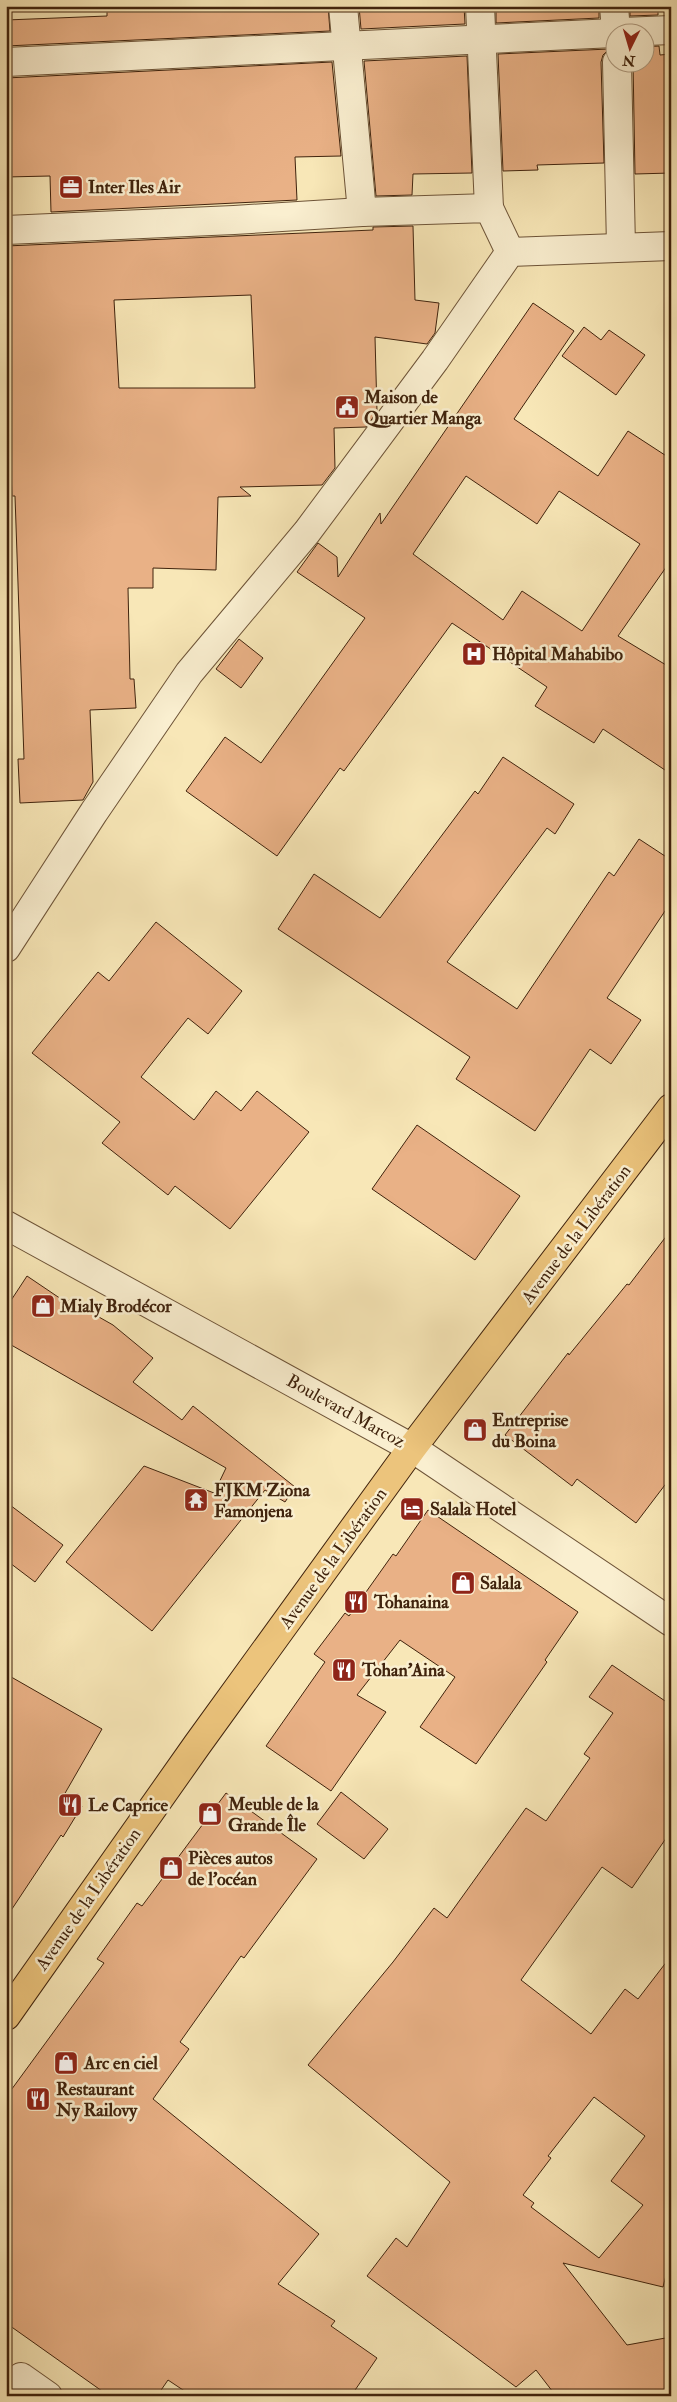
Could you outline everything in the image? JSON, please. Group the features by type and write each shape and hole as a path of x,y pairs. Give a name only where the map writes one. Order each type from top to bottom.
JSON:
{"main road":[{"name":"Avenue de la Libération","path":"6,2016 196,1745 412,1448 671,1108"}],"street":[{"path":"343,6 362,212"},
{"path":"480,6 489,208 510,252"},
{"path":"614,6 615,22"},
{"path":"654,31 671,30"},
{"path":"6,62 604,34"},
{"path":"617,72 621,247"},
{"path":"6,230 234,220 362,212 489,208"},
{"path":"510,252 671,246"},
{"path":"6,948 94,812 189,673 307,532 435,360 510,252"},
{"name":"Boulevard Marcoz","path":"6,1225 412,1448 671,1622"},
{"path":"8,2396 22,2378 48,2396"}],"building":[{"path":"107,6 328,6 330,31 6,46 6,20 107,16"},
{"path":"359,6 464,6 465,24 361,29"},
{"path":"496,6 599,6 599,18 496,23"},
{"path":"630,6 658,6 658,15 630,16"},
{"path":"654,46 659,46 660,55 671,54 671,173 635,174 633,72 654,72"},
{"path":"604,49 601,62 604,163 537,165 538,170 503,171 498,54"},
{"path":"467,56 472,173 413,174 412,195 376,196 364,61"},
{"path":"332,62 341,156 295,157 297,200 51,212 50,176 6,177 6,78"},
{"path":"413,226 415,300 439,303 435,333 427,344 375,337 377,412 366,427 334,428 335,468 322,485 240,487 251,496 218,497 216,570 153,568 153,588 128,588 130,679 134,679 136,708 90,710 93,782 83,800 20,803 18,759 24,759 15,496 12,496 6,359 6,246 373,230 373,227","holes":["251,295 255,388 119,388 114,300"]},
{"path":"533,303 574,331 514,419 598,476 628,431 671,459 671,565 669,563 618,636 671,668 671,774 603,729 594,743 535,706 547,687 452,623 344,771 340,768 277,856 186,791 225,737 261,763 365,618 297,572 318,543 337,557 338,577 380,513 381,524","holes":["466,476 537,524 559,491 640,544 582,631 522,591 503,620 413,554"]},
{"path":"584,327 601,340 609,330 645,355 616,395 562,356"},
{"path":"239,639 263,658 241,688 216,669"},
{"path":"503,757 574,804 555,834 547,828 447,962 517,1009 609,872 614,876 639,839 671,860 671,902 607,998 641,1020 611,1064 590,1049 535,1131 456,1079 470,1057 278,929 314,874 380,918 475,791 478,794"},
{"path":"156,922 242,991 208,1034 188,1018 141,1077 194,1120 216,1091 241,1111 257,1091 309,1132 230,1229 175,1186 168,1195 102,1143 120,1122 32,1053 98,972 109,981"},
{"path":"417,1125 520,1196 475,1260 372,1189"},
{"path":"671,1230 671,1477 636,1523 577,1479 572,1486 505,1435 568,1353 569,1355 627,1284 629,1285"},
{"path":"27,1276 67,1303 69,1300 113,1325 153,1358 133,1382 182,1420 193,1406 295,1487 285,1502 265,1490 152,1631 66,1562 144,1466 214,1493 226,1468 6,1342 6,1308"},
{"path":"6,1502 63,1545 35,1582 6,1560"},
{"path":"428,1510 578,1612 545,1660 547,1662 476,1764 420,1727 455,1677 400,1640 357,1695 386,1712 331,1791 266,1746 325,1662 314,1654 345,1613 349,1616 393,1554 396,1556"},
{"path":"612,1665 671,1705 671,1831 632,1888 602,1867 521,1980 591,2034 625,1989 638,1999 671,1956 671,2256 663,2287 563,2263 627,2345 671,2337 671,2396 556,2396 536,2370 516,2387 367,2276 396,2238 407,2247 450,2182 308,2065 393,1962 434,1908 447,1918 526,1808 546,1821 590,1758 584,1754 613,1713 589,1697","holes":["594,2097 645,2136 611,2181 643,2205 599,2258 531,2207 534,2203 523,2195 551,2158 548,2156"]},
{"path":"6,1674 102,1729 64,1795 82,1806 63,1837 61,1835 6,1918"},
{"path":"341,1792 388,1829 364,1859 317,1824"},
{"path":"226,1793 317,1859 244,1958 241,1956 180,2042 189,2049 153,2099 319,2234 278,2284 335,2321 331,2326 377,2358 351,2396 192,2396 168,2380 157,2396 109,2396 6,2323 6,2097 104,1963 97,1959 137,1903 142,1906"}],"place":[{"name":"Inter Iles Air","path":"71,187"},
{"name":"Maison de Quartier Manga","path":"347,407"},
{"name":"Hôpital Mahabibo","path":"474,654"},
{"name":"Mialy Brodécor","path":"43,1306"},
{"name":"Entreprise du Boina","path":"475,1430"},
{"name":"FJKM Ziona Famonjena","path":"196,1500"},
{"name":"Salala Hotel","path":"412,1509"},
{"name":"Salala","path":"463,1583"},
{"name":"Tohanaina","path":"356,1602"},
{"name":"Tohan'Aina","path":"344,1670"},
{"name":"Le Caprice","path":"70,1805"},
{"name":"Meuble de la Grande Île","path":"210,1814"},
{"name":"Pièces autos de l'océan","path":"171,1868"},
{"name":"Arc en ciel","path":"66,2063"},
{"name":"Restaurant Ny Railovy","path":"38,2099"}]}
